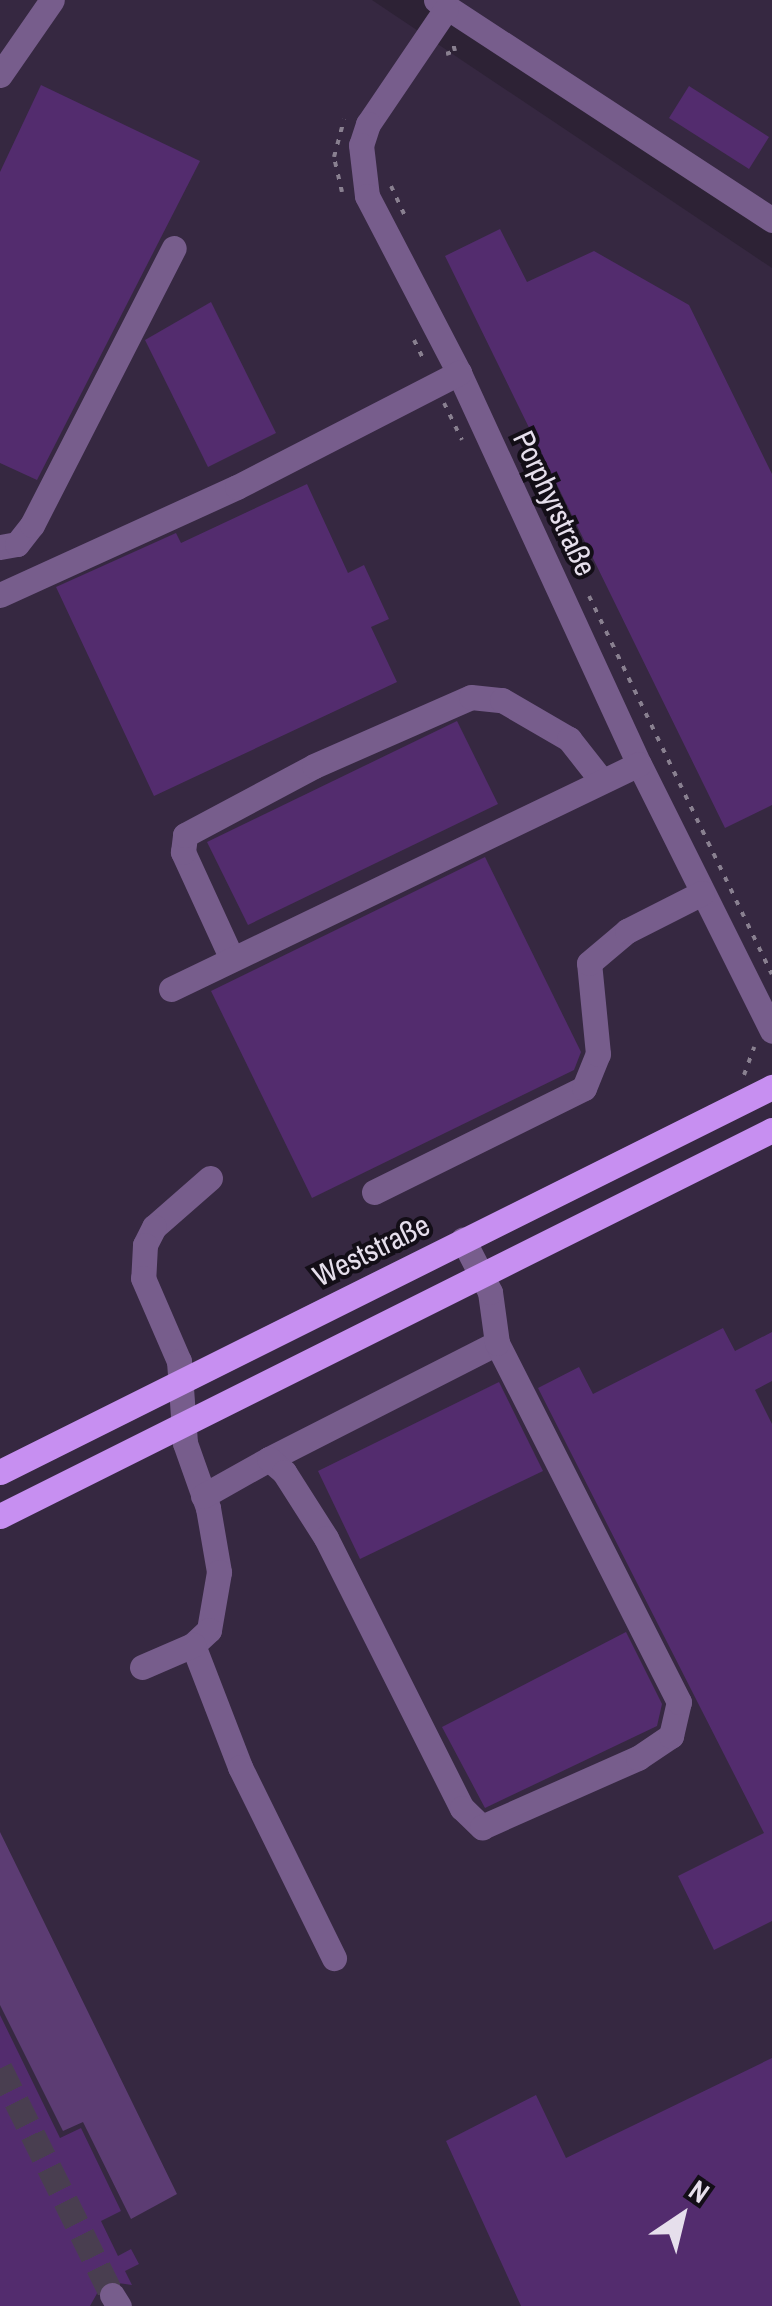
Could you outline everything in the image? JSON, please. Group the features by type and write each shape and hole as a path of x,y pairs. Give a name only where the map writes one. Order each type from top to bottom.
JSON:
{"main road":[{"name":"Weststraße","path":"0,1472 772,1087"},
{"path":"0,1516 772,1130"}],"street":[{"path":"0,75 52,0"},
{"path":"441,4 772,220"},
{"name":"Porphyrstraße","path":"441,4 368,124 361,172 459,372 638,764 772,1031"},
{"path":"0,547 17,544 32,525 174,248"},
{"path":"0,595 237,487 459,372"},
{"path":"232,960 183,852 185,835 314,766 471,697 502,700 554,729 602,782"},
{"path":"171,989 638,764"},
{"path":"374,1192 584,1088 598,1054 589,963 627,931 702,894"},
{"path":"142,1667 193,1645 210,1630 218,1604 219,1572 184,1421 180,1361 143,1278 144,1245 168,1209 210,1178"},
{"path":"269,1459 326,1538 462,1808 482,1828 638,1758 671,1736 680,1702 497,1343 482,1277 463,1240"},
{"path":"203,1496 497,1343"},
{"path":"193,1645 240,1767 334,1958"}],"path":[{"path":"440,57 454,51 441,4"},
{"path":"384,173 410,226"},
{"path":"582,582 772,974"}],"shaded area":[{"path":"0,0 372,0 772,268 772,2306 0,2306"},
{"path":"457,0 772,0 772,218"},
{"path":"0,1832 177,2194 131,2219 83,2122 63,2131 0,2005"}],"building":[{"path":"41,85 200,161 37,480 0,463 0,172"},
{"path":"689,86 769,137 749,169 669,118"},
{"path":"500,229 527,282 594,251 689,305 772,474 772,805 725,828 445,256"},
{"path":"211,302 276,433 208,467 145,340"},
{"path":"307,484 348,573 364,565 389,619 371,627 397,682 154,796 56,587 176,533 181,543"},
{"path":"457,721 498,804 248,925 207,842"},
{"path":"485,857 581,1052 574,1070 312,1198 211,991"},
{"path":"723,1328 735,1351 772,1332 772,1381 755,1390 772,1424 772,1921 714,1950 678,1876 764,1833 538,1388 579,1367 593,1394"},
{"path":"499,1382 543,1471 360,1559 318,1471"},
{"path":"626,1632 662,1704 657,1726 485,1808 442,1727"},
{"path":"0,2015 60,2138 81,2128 121,2211 101,2221 118,2256 131,2249 139,2264 125,2271 132,2285 104,2281 90,2306 0,2306"},
{"path":"772,2058 772,2306 521,2306 446,2141 536,2095 566,2158"}],"tunnel":[{"path":"0,2068 112,2295"}]}
